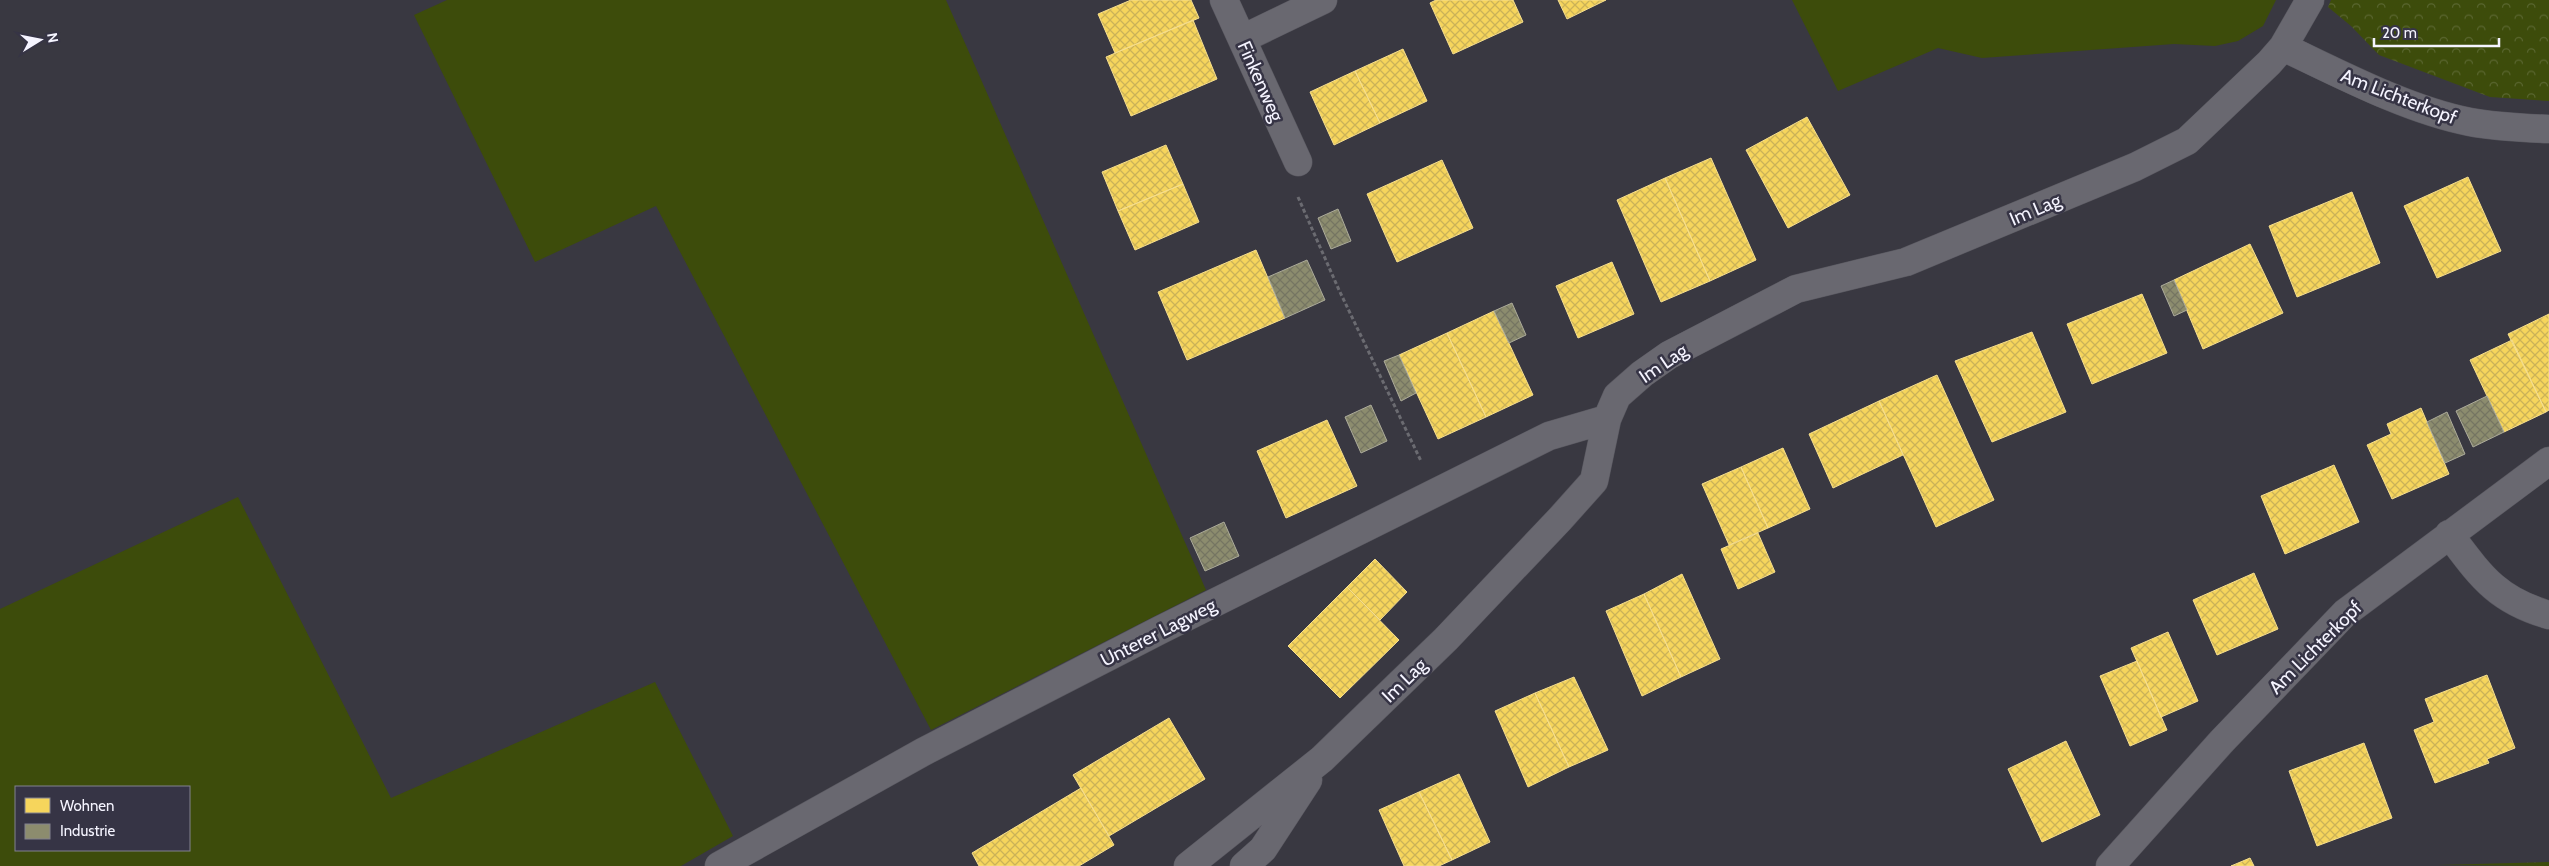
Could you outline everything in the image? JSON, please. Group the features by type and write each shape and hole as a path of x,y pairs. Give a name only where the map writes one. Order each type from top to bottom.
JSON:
{"street":[{"name":"Finkenweg","path":"1224,0 1298,162"},
{"path":"1242,39 1323,0"},
{"name":"Im Lag","path":"1188,866 1322,759 1452,632 1594,481 1607,420 1617,396 1669,355 1796,289 1906,262 2135,167 2187,141 2269,63 2283,47 2310,0"},
{"name":"Am Lichterkopf","path":"2283,47 2412,104 2468,122 2512,128 2549,129"},
{"name":"Unterer Lagweg","path":"719,866 923,752 1160,630 1549,436 1607,420"},
{"name":"Am Lichterkopf","path":"2110,866 2222,741 2345,613 2549,461"},
{"path":"2449,534 2484,580 2511,600 2549,614"},
{"path":"1244,866 1263,849 1322,759"}],"path":[{"path":"1298,162 1298,199 1419,456"}],"green space":[{"path":"447,0 946,0 1206,590 931,730 656,206 535,262 414,15"},
{"path":"1792,0 2276,0 2263,26 2238,41 2215,46 2174,44 1982,58 1938,48 1838,91"},
{"path":"2331,0 2549,0 2549,101 2490,97 2379,55 2351,26 2328,7"},
{"path":"238,497 391,798 655,682 733,836 681,866 0,866 0,609"},
{"path":"2549,862 2549,866 2437,865"}],"building: Wohnen":[{"path":"1131,0 1191,0 1199,18 1115,53 1098,14"},
{"path":"1436,0 1513,0 1523,22 1453,54 1430,3"},
{"path":"1558,0 1606,0 1567,19"},
{"path":"1193,20 1217,79 1131,116 1106,57"},
{"path":"1403,49 1427,101 1380,123 1355,71"},
{"path":"1355,71 1380,123 1334,145 1310,92"},
{"path":"1807,117 1850,195 1788,228 1746,150"},
{"path":"1166,145 1183,184 1118,211 1102,172"},
{"path":"1711,158 1756,260 1710,281 1665,178"},
{"path":"1442,160 1473,228 1397,262 1367,194"},
{"path":"2468,177 2501,251 2437,278 2404,206"},
{"path":"1665,178 1710,281 1661,302 1617,200"},
{"path":"1183,184 1199,222 1135,250 1118,211"},
{"path":"2352,192 2380,263 2297,297 2269,226"},
{"path":"2250,244 2283,313 2203,349 2174,280"},
{"path":"1256,250 1285,318 1187,360 1158,292"},
{"path":"1612,262 1634,314 1578,338 1556,286"},
{"path":"2142,294 2167,353 2092,384 2067,324"},
{"path":"1494,311 1533,395 1486,417 1447,333"},
{"path":"2549,314 2549,410 2546,412 2508,334"},
{"path":"2032,332 2066,412 1992,442 1955,361"},
{"path":"1447,333 1486,417 1438,439 1399,355"},
{"path":"2512,340 2546,412 2504,432 2470,360"},
{"path":"1937,375 1994,500 1936,527 1879,401"},
{"path":"1879,401 1903,455 1833,488 1809,434"},
{"path":"2421,408 2449,474 2392,499 2367,445 2391,434 2387,424"},
{"path":"1327,420 1357,486 1286,518 1257,451"},
{"path":"1783,448 1810,509 1768,528 1741,467"},
{"path":"2334,465 2359,522 2285,554 2261,496"},
{"path":"1741,467 1768,528 1729,545 1702,484"},
{"path":"1758,533 1775,572 1738,589 1721,549"},
{"path":"1375,559 1407,592 1380,620 1347,587"},
{"path":"2254,573 2278,629 2217,655 2193,600"},
{"path":"1682,574 1720,659 1681,677 1644,594"},
{"path":"1347,587 1399,640 1340,698 1288,646"},
{"path":"1644,594 1681,677 1642,696 1606,611"},
{"path":"2168,632 2198,701 2161,717 2131,648"},
{"path":"2137,661 2167,730 2130,746 2100,676"},
{"path":"2487,675 2515,748 2487,759 2489,763 2435,783 2414,730 2434,722 2425,699"},
{"path":"1574,677 1608,750 1569,767 1535,693"},
{"path":"1535,693 1569,767 1528,787 1495,711"},
{"path":"1169,718 1205,779 1109,836 1073,775"},
{"path":"2066,741 2100,815 2042,842 2008,769"},
{"path":"2364,743 2392,818 2317,846 2289,771"},
{"path":"1459,774 1490,842 1452,860 1419,792"},
{"path":"1081,788 1114,845 1079,866 979,866 972,853"},
{"path":"1419,792 1452,860 1439,866 1404,866 1379,810"},
{"path":"2250,858 2254,866 2231,866"}],"building: Industrie":[{"path":"1338,209 1351,241 1331,249 1318,218"},
{"path":"1307,260 1325,300 1285,318 1268,277"},
{"path":"2174,280 2187,310 2174,316 2161,286"},
{"path":"1512,303 1526,335 1509,343 1494,311"},
{"path":"1399,355 1416,393 1401,401 1384,361"},
{"path":"2487,396 2504,432 2473,447 2456,411"},
{"path":"1371,405 1387,441 1361,453 1345,417"},
{"path":"2447,412 2465,454 2445,463 2427,422"},
{"path":"1224,522 1239,556 1205,571 1190,538"}]}
